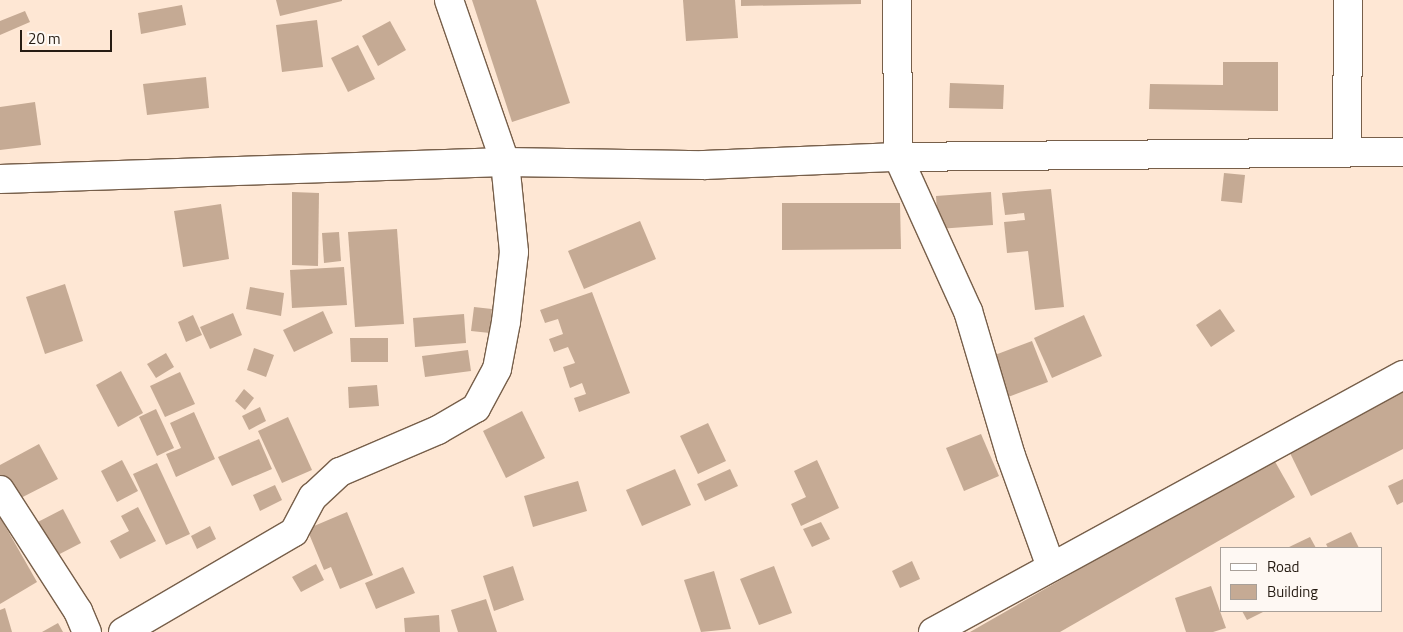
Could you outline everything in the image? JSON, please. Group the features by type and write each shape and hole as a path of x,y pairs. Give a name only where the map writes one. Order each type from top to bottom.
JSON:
{"street":[{"path":"123,632 294,532 313,497 340,472 438,430 476,408 497,369 506,322 514,252 505,162 449,0"},
{"path":"896,0 898,157 968,310 1011,456 1052,567"},
{"path":"1347,151 1348,0"},
{"path":"0,179 505,162 704,165 898,157 1347,151 1403,152"},
{"path":"933,632 1403,375"},
{"path":"0,490 78,612 87,632"}],"building":[{"path":"276,0 342,0 342,1 280,16"},
{"path":"472,0 536,0 570,103 512,122"},
{"path":"683,0 735,0 738,38 686,41"},
{"path":"741,0 861,0 861,4 741,6"},
{"path":"182,5 186,25 141,34 138,13"},
{"path":"25,11 30,22 0,35 0,21"},
{"path":"317,20 323,67 282,72 276,25"},
{"path":"390,21 406,50 378,66 362,36"},
{"path":"358,45 375,79 348,92 331,58"},
{"path":"1223,62 1278,62 1278,111 1149,109 1150,84 1223,85"},
{"path":"206,77 209,108 147,115 143,84"},
{"path":"950,83 1004,85 1003,109 949,108"},
{"path":"35,102 41,145 0,150 0,107"},
{"path":"1224,173 1245,175 1242,203 1221,201"},
{"path":"1051,189 1064,307 1035,310 1028,251 1007,253 1004,222 1025,220 1024,213 1005,215 1002,193"},
{"path":"292,192 319,193 318,266 292,265"},
{"path":"991,192 993,225 938,229 936,196"},
{"path":"782,203 900,203 901,249 782,250"},
{"path":"221,204 229,259 183,267 174,211"},
{"path":"640,221 656,259 584,289 568,251"},
{"path":"397,229 404,324 355,327 348,232"},
{"path":"339,232 341,261 324,263 322,233"},
{"path":"344,267 347,305 292,308 290,270"},
{"path":"65,284 83,341 45,354 26,297"},
{"path":"250,287 284,293 281,316 246,309"},
{"path":"592,292 630,393 579,412 574,398 586,394 582,383 570,388 563,367 575,363 568,347 554,352 549,339 563,334 558,319 545,323 540,310"},
{"path":"474,307 492,309 490,333 471,331"},
{"path":"1220,309 1235,331 1211,347 1196,325"},
{"path":"323,311 333,333 294,352 283,330"},
{"path":"233,313 242,335 210,349 200,327"},
{"path":"464,314 466,343 415,347 413,318"},
{"path":"193,315 202,335 186,342 178,322"},
{"path":"1084,315 1102,356 1052,378 1034,338"},
{"path":"350,338 388,338 388,362 351,362"},
{"path":"1032,341 1048,382 1003,399 987,358"},
{"path":"254,348 274,355 266,377 247,370"},
{"path":"468,350 471,371 425,377 422,356"},
{"path":"166,353 174,367 156,378 147,364"},
{"path":"121,371 143,413 118,427 96,385"},
{"path":"180,372 195,404 165,417 150,386"},
{"path":"377,385 379,406 349,408 348,387"},
{"path":"244,389 254,398 245,410 235,401"},
{"path":"1403,392 1403,449 1311,496 1289,451"},
{"path":"260,407 266,421 249,430 242,416"},
{"path":"156,409 174,448 157,456 139,417"},
{"path":"522,411 545,458 506,478 483,431"},
{"path":"194,412 215,459 176,477 166,454 181,448 170,423"},
{"path":"288,417 312,470 282,483 258,431"},
{"path":"708,423 726,461 698,474 680,436"},
{"path":"981,434 999,476 964,491 946,448"},
{"path":"259,439 272,469 232,486 218,457"},
{"path":"39,444 58,479 11,503 0,482 0,465"},
{"path":"1273,458 1295,497 1060,632 970,632"},
{"path":"122,460 138,491 117,502 101,471"},
{"path":"817,460 839,508 801,526 791,504 806,497 794,471"},
{"path":"157,463 190,534 166,545 133,474"},
{"path":"675,469 691,505 642,526 626,490"},
{"path":"730,469 738,486 705,501 697,484"},
{"path":"1403,479 1403,502 1397,505 1388,486"},
{"path":"578,481 587,511 533,527 524,496"},
{"path":"275,485 282,500 260,511 253,495"},
{"path":"138,507 156,541 120,559 110,541 129,531 121,516"},
{"path":"63,509 81,543 50,559 32,525"},
{"path":"347,512 373,575 340,589 331,567 324,570 307,529"},
{"path":"0,517 37,582 0,604"},
{"path":"821,522 830,539 812,547 803,529"},
{"path":"210,526 216,539 197,549 191,536"},
{"path":"1351,532 1358,547 1328,547 1326,544"},
{"path":"1310,537 1315,547 1289,547"},
{"path":"912,561 920,579 900,588 892,571"},
{"path":"316,564 324,580 301,592 292,577"},
{"path":"513,566 524,600 494,611 483,576"},
{"path":"774,566 792,613 759,625 740,579"},
{"path":"403,567 415,593 376,609 365,583"},
{"path":"714,571 731,629 701,632 684,580"},
{"path":"1211,586 1226,628 1213,632 1186,632 1175,598"},
{"path":"486,599 497,632 458,632 451,610"},
{"path":"5,608 12,632 0,632 0,610"},
{"path":"1243,612 1263,612 1247,620"},
{"path":"439,615 440,632 405,632 404,618"},
{"path":"58,623 63,632 42,632"}]}
